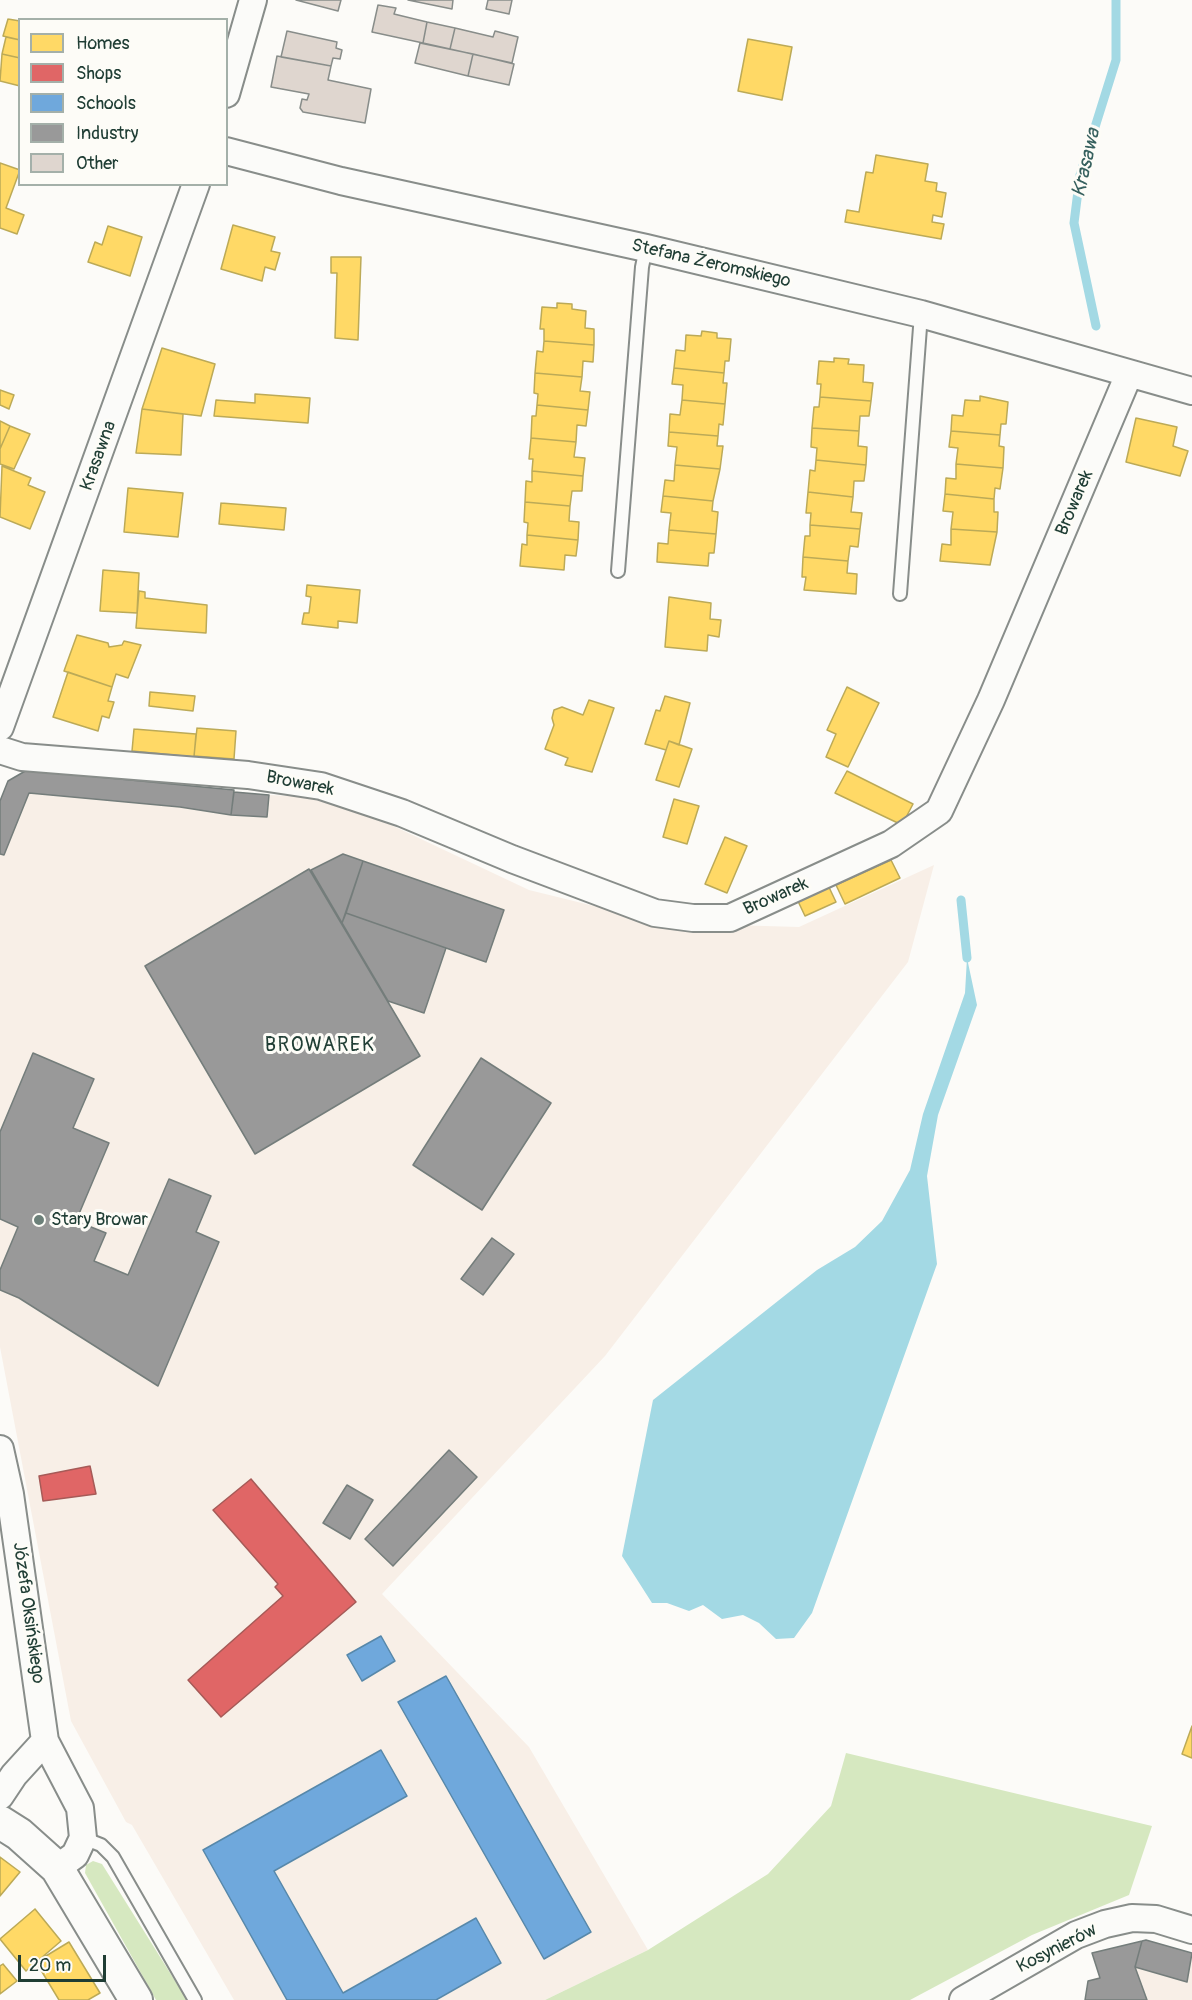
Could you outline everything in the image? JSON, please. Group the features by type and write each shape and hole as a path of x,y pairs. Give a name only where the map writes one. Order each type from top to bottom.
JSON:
{"street":[{"path":"228,87 253,0"},
{"name":"Stefana Żeromskiego","path":"228,152 341,182 646,248 921,314 1192,391"},
{"name":"Krasawna","path":"0,727 195,186"},
{"name":"Browarek","path":"0,750 22,757 248,775 321,786 402,813 512,859 655,913 693,918 730,918 891,844 939,811 991,700 1129,374"},
{"name":"Józefa Oksińskiego","path":"0,1449 12,1505 45,1742 80,1808 83,1838"},
{"path":"0,1796 14,1775 45,1742"},
{"path":"0,1822 19,1834 57,1868 136,2000"},
{"path":"57,1868 75,1855 83,1838"},
{"name":"Kosynierów","path":"963,2000 1077,1935 1106,1924 1132,1918 1156,1919 1192,1930"}],"lane":[{"path":"618,571 642,267 646,248"},
{"path":"900,594 921,314"},
{"path":"83,1838 101,1845 113,1857 195,2000"}],"shaded area":[{"path":"27,770 269,795 334,798 529,890 663,923 799,927 934,865 908,962 605,1356 382,1594 529,1747 648,1950 545,2000 234,2000 132,1825 126,1822 71,1721 0,1347 0,801 8,781"},
{"path":"1146,1940 1192,1953 1192,2000 1085,2000 1088,1981 1099,1977 1092,1953"}],"green space":[{"path":"846,1753 1152,1826 1129,1895 1032,1935 910,2000 545,2000 648,1950 768,1874 831,1806"},
{"path":"93,1861 102,1864 187,2000 156,2000 85,1873 86,1865"}],"water":[{"path":"967,958 977,1005 938,1115 927,1176 937,1264 812,1613 794,1638 776,1639 759,1623 743,1615 722,1619 703,1605 689,1611 667,1603 652,1603 622,1556 653,1400 817,1270 855,1247 882,1221 910,1170 923,1114 965,993"}],"building: Homes":[{"path":"8,19 18,21 18,40 3,36"},
{"path":"6,37 18,40 18,58 2,54"},
{"path":"748,39 792,47 782,100 738,91"},
{"path":"2,54 18,58 18,86 0,81"},
{"path":"876,155 928,164 925,181 937,183 936,191 946,193 942,217 933,215 932,222 944,224 941,239 845,222 847,210 859,212 866,172 873,173"},
{"path":"0,163 18,169 18,175 6,208 24,215 17,234 0,228"},
{"path":"233,225 275,237 271,251 280,253 275,270 265,267 262,281 221,269"},
{"path":"108,226 142,237 130,276 88,262 95,242 102,245"},
{"path":"331,257 361,257 358,340 335,338 337,273 331,273"},
{"path":"557,303 572,304 572,309 586,311 585,328 594,329 594,345 544,341 544,329 540,329 542,307 557,308"},
{"path":"702,331 717,333 717,338 731,339 729,361 725,361 724,373 674,368 676,350 685,351 686,335 701,336"},
{"path":"544,341 594,345 593,362 583,361 582,377 535,373 537,351 543,352"},
{"path":"162,348 215,364 201,416 142,409"},
{"path":"834,358 849,359 848,364 864,365 863,382 873,383 871,401 820,397 821,384 817,384 819,361 834,362"},
{"path":"674,368 724,373 723,383 727,383 725,404 682,400 683,385 672,384"},
{"path":"535,373 582,377 580,391 590,392 588,410 537,405 538,394 534,393"},
{"path":"0,390 14,395 9,409 0,405"},
{"path":"255,394 310,398 308,423 214,416 216,400 255,403"},
{"path":"980,396 1008,402 1006,424 1001,424 1000,435 951,431 952,415 963,416 965,400 980,401"},
{"path":"820,397 871,401 869,416 860,416 859,431 812,428 814,407 819,407"},
{"path":"682,400 725,404 723,425 719,424 718,436 669,432 670,414 680,415"},
{"path":"537,405 588,410 586,426 577,425 576,442 531,438 532,416 536,416"},
{"path":"142,409 183,414 181,455 136,453"},
{"path":"1136,418 1177,427 1173,446 1188,451 1180,476 1126,462"},
{"path":"0,421 10,426 0,449"},
{"path":"10,426 30,434 14,469 0,464 0,449"},
{"path":"812,428 859,431 858,446 867,447 866,465 816,460 817,448 811,447"},
{"path":"951,431 1000,435 999,446 1004,447 1003,468 956,464 958,448 949,447"},
{"path":"669,432 718,436 717,446 723,446 720,469 675,465 677,447 668,446"},
{"path":"531,438 576,442 574,457 585,458 583,476 532,471 533,459 529,459"},
{"path":"816,460 866,465 864,481 854,481 853,497 808,492 810,470 815,471"},
{"path":"956,464 1003,468 1000,489 995,488 994,499 945,494 946,478 956,479"},
{"path":"675,465 720,469 713,501 663,496 665,480 674,481"},
{"path":"2,466 31,478 28,485 45,492 30,529 0,517"},
{"path":"532,471 583,476 582,491 572,491 570,506 525,502 526,481 532,482"},
{"path":"128,488 183,493 178,537 124,532"},
{"path":"808,492 853,497 851,512 862,513 860,529 810,525 811,513 806,513"},
{"path":"945,494 994,499 994,512 998,512 997,532 951,529 953,512 943,511"},
{"path":"663,496 713,501 712,511 718,512 716,534 669,530 671,513 661,512"},
{"path":"525,502 570,506 569,521 579,522 578,540 527,535 528,523 524,522"},
{"path":"221,503 286,508 284,530 219,524"},
{"path":"810,525 860,529 858,547 850,546 848,561 803,557 805,536 810,536"},
{"path":"951,529 997,532 990,565 940,561 942,544 951,545"},
{"path":"669,530 716,534 714,553 709,553 708,566 657,562 658,543 668,544"},
{"path":"527,535 578,540 576,556 565,555 564,570 520,566 522,544 527,545"},
{"path":"803,557 848,561 847,573 857,574 856,594 804,590 806,577 802,577"},
{"path":"103,570 139,573 137,613 100,611"},
{"path":"307,585 360,590 357,623 338,621 338,628 302,624 304,613 309,613 311,597 306,596"},
{"path":"139,591 145,592 145,598 207,605 206,633 136,628"},
{"path":"669,597 711,603 710,619 721,620 719,637 708,635 707,651 665,647"},
{"path":"77,635 108,643 109,647 122,645 124,641 141,645 128,678 116,674 112,687 64,671"},
{"path":"68,672 112,687 108,701 114,702 109,718 102,716 98,731 53,717"},
{"path":"847,687 879,703 848,767 826,757 836,734 827,730"},
{"path":"150,692 195,696 193,711 149,706"},
{"path":"665,696 690,703 679,745 669,741 666,750 645,744 656,710 660,711"},
{"path":"589,700 614,708 592,772 565,765 568,758 545,749 554,725 552,718 554,710 562,707 583,715"},
{"path":"197,728 236,731 234,759 194,756"},
{"path":"134,729 196,734 194,757 132,751"},
{"path":"669,741 692,749 679,787 656,780"},
{"path":"847,771 913,804 902,825 835,793"},
{"path":"674,799 699,806 687,844 663,837"},
{"path":"725,837 747,846 727,893 705,884"},
{"path":"891,860 900,878 845,904 836,885"},
{"path":"827,883 836,902 805,916 796,897"},
{"path":"1192,1726 1192,1758 1182,1754"},
{"path":"0,1857 20,1872 0,1896"},
{"path":"35,1909 61,1941 26,1971 0,1939"},
{"path":"69,1942 100,1993 88,2000 59,2000 36,1962"},
{"path":"3,1964 17,1981 0,1994 0,1966"}],"building: Shops":[{"path":"90,1466 96,1494 43,1501 39,1476"},
{"path":"251,1479 356,1602 221,1717 188,1680 283,1596 275,1587 278,1584 213,1510"}],"building: Schools":[{"path":"381,1636 395,1661 362,1681 347,1655"},
{"path":"446,1676 591,1932 544,1959 398,1702"},
{"path":"381,1750 407,1796 274,1871 343,1993 476,1918 501,1963 436,2000 287,2000 203,1850"}],"building: Industry":[{"path":"27,770 234,790 231,815 180,807 29,793 4,855 0,854 0,801 8,781"},
{"path":"234,792 269,795 267,817 231,815"},
{"path":"343,854 363,861 342,923 311,870"},
{"path":"363,861 504,910 486,962 346,913"},
{"path":"309,869 420,1056 255,1154 145,966"},
{"path":"346,913 446,948 424,1013 388,1001 342,923"},
{"name":"Stary Browar","path":"33,1053 94,1079 73,1128 109,1143 76,1221 106,1233 94,1261 128,1275 169,1179 211,1196 196,1232 219,1242 158,1386 19,1298 0,1290 0,1270 18,1227 0,1219 0,1132"},
{"path":"481,1058 551,1103 482,1210 413,1165"},
{"path":"492,1238 514,1254 483,1295 461,1279"},
{"path":"449,1450 477,1477 393,1566 365,1539"},
{"path":"347,1485 373,1500 350,1539 323,1523"},
{"path":"1146,1940 1192,1953 1187,1982 1135,1967 1142,1941"},
{"path":"1142,1941 1135,1967 1147,2000 1085,2000 1088,1981 1100,1978 1092,1953"}],"building: Other":[{"path":"296,0 341,0 338,11"},
{"path":"408,0 453,0 452,9"},
{"path":"488,0 512,0 509,14 486,9"},
{"path":"378,5 396,8 394,14 427,22 423,43 372,32"},
{"path":"427,22 455,28 450,49 423,43"},
{"path":"455,28 493,37 495,31 518,37 512,63 450,49"},
{"path":"287,31 337,42 336,48 342,50 340,59 333,58 331,66 281,57"},
{"path":"420,43 473,54 468,76 415,63"},
{"path":"473,54 514,64 509,85 468,76"},
{"path":"277,56 331,66 328,80 371,89 365,123 303,112 300,108 302,99 307,100 309,94 271,87"}],"waterway":[{"name":"Krasawa","path":"1096,326 1074,223 1080,175 1116,60 1116,0"},
{"name":"Krasawa","path":"961,900 967,958"}],"place":[{"name":"Stary Browar","path":"39,1220"}],"district":[{"name":"BROWAREK","path":"320,1046"}]}
